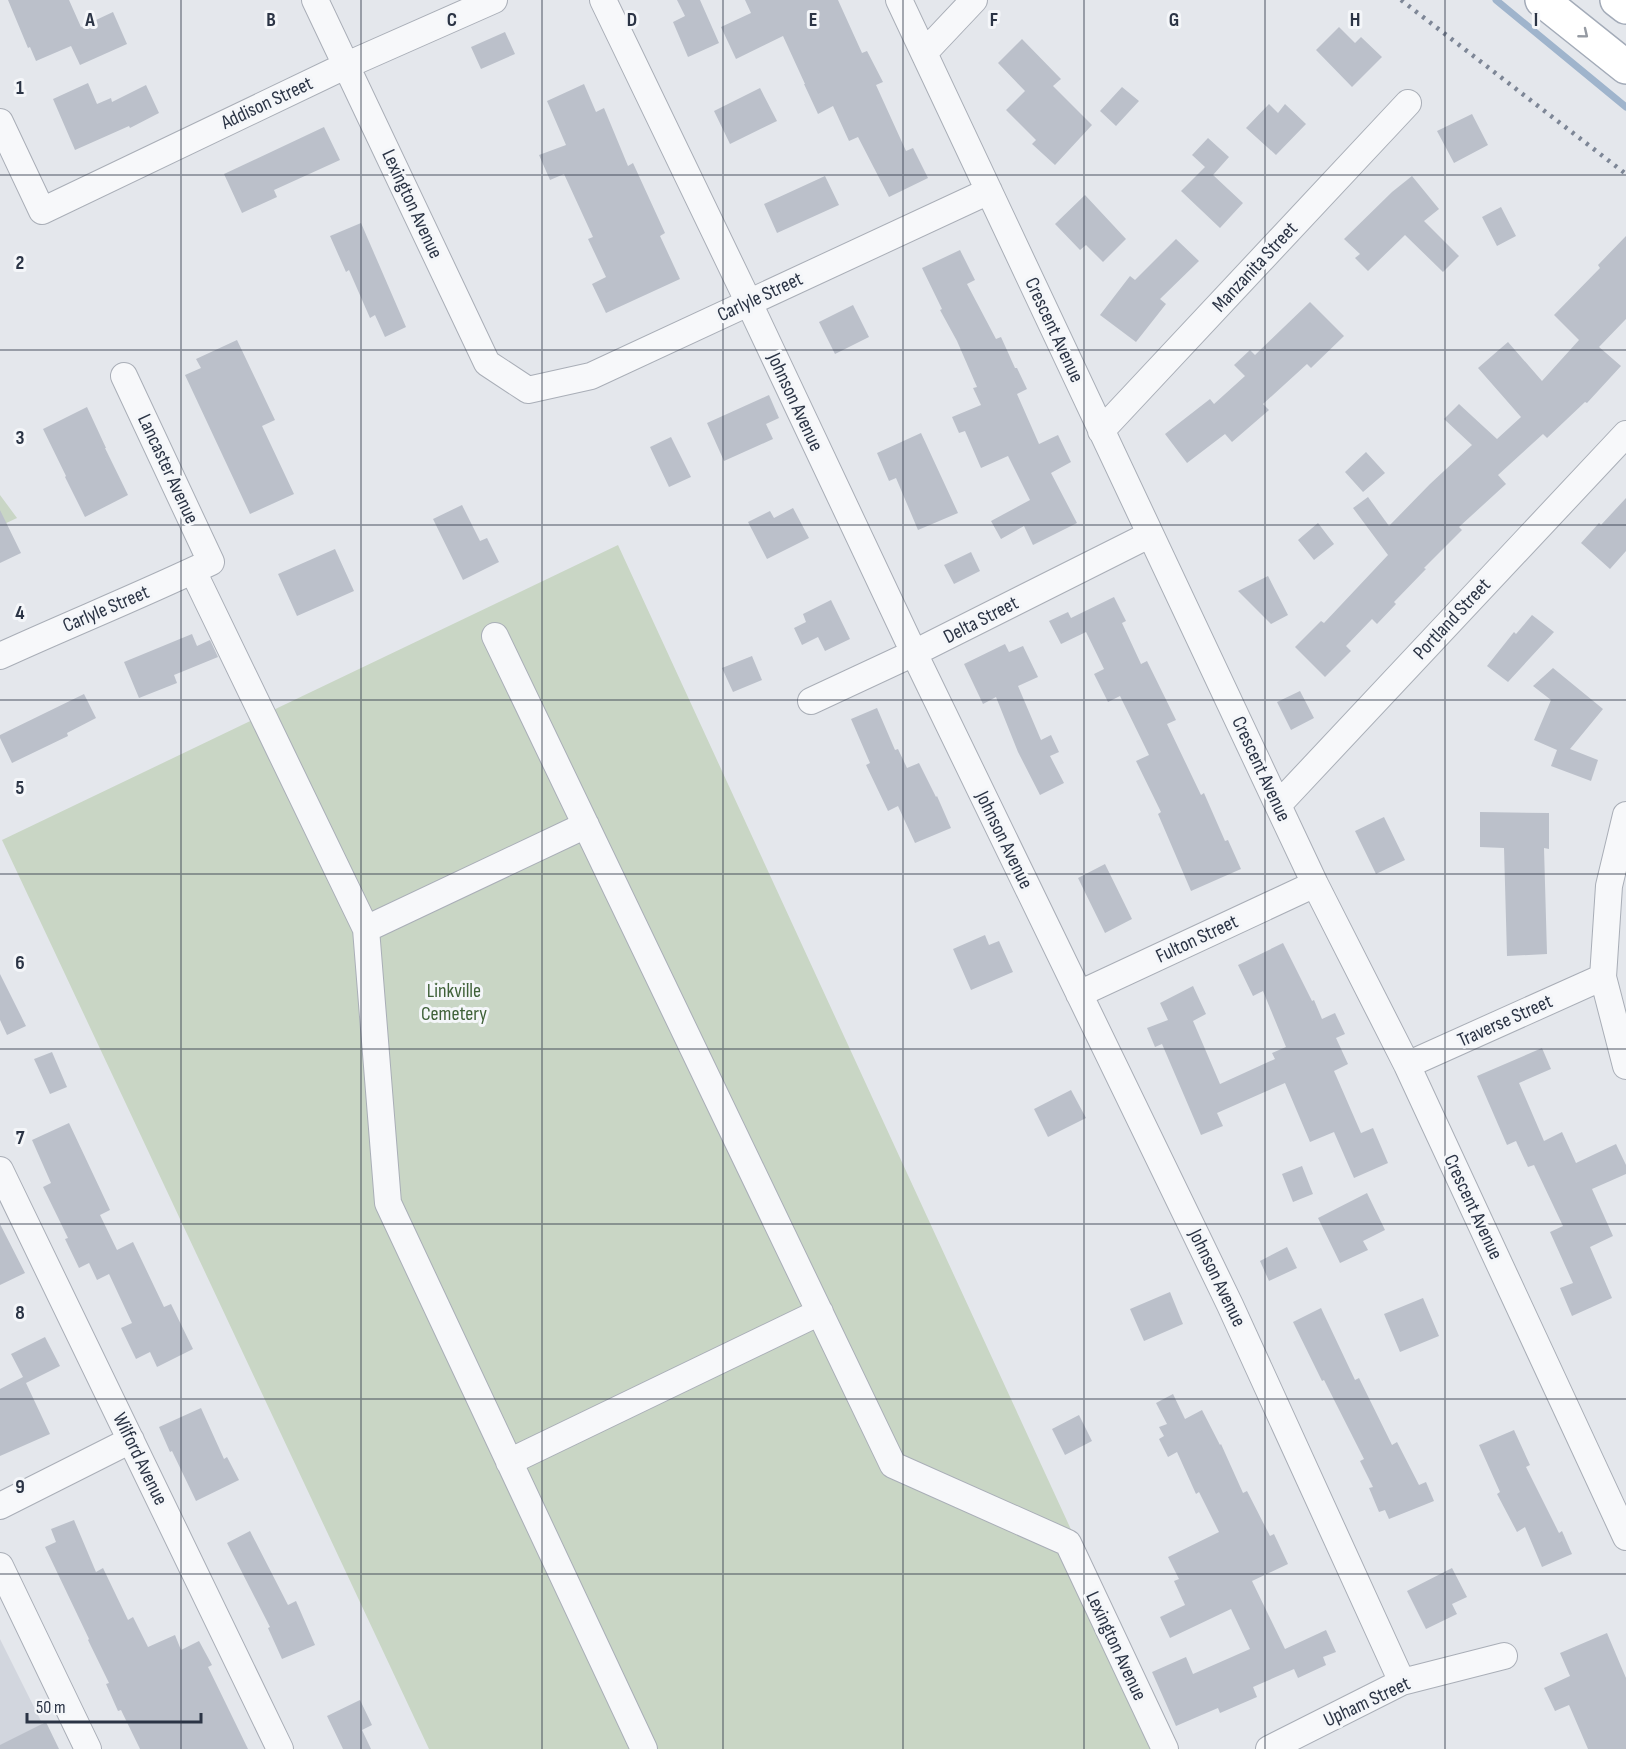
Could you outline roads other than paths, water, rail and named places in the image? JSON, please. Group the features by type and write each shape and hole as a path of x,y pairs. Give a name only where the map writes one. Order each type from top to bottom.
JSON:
{"main road":[{"path":"1542,0 1626,68"},
{"path":"1617,0 1626,8"}],"street":[{"name":"Lexington Avenue","path":"315,0 487,363 528,390"},
{"name":"Addison Street","path":"0,122 42,211 347,65 494,0"},
{"name":"Johnson Avenue","path":"603,0 914,653 1230,1305 1402,1682"},
{"name":"Crescent Avenue","path":"899,0 1315,884 1407,1065 1626,1537"},
{"path":"924,53 974,0"},
{"name":"Manzanita Street","path":"1101,431 1408,103"},
{"name":"Carlyle Street","path":"528,390 591,376 989,190"},
{"name":"Lancaster Avenue","path":"124,376 202,566 366,929"},
{"name":"Portland Street","path":"1278,805 1626,434"},
{"name":"Delta Street","path":"811,701 914,653 1149,535"},
{"name":"Carlyle Street","path":"0,656 202,566"},
{"path":"495,636 820,1312 509,1462"},
{"path":"1626,815 1609,886 1603,976 1626,1066"},
{"path":"586,825 366,929 388,1203 644,1749"},
{"name":"Fulton Street","path":"1079,994 1315,884"},
{"name":"Traverse Street","path":"1407,1065 1603,976"},
{"name":"Wilford Avenue","path":"0,1170 280,1749"},
{"name":"Lexington Avenue","path":"820,1312 893,1465 1068,1543 1165,1749"},
{"path":"0,1506 131,1440"},
{"path":"0,1566 88,1749"},
{"name":"Upham Street","path":"1269,1749 1402,1682 1504,1656"}],"waterway":[{"path":"1496,0 1626,107"}],"railway":[{"path":"1401,0 1626,174"}],"park label":[{"name":"Linkville Cemetery","path":"454,1002"}]}
